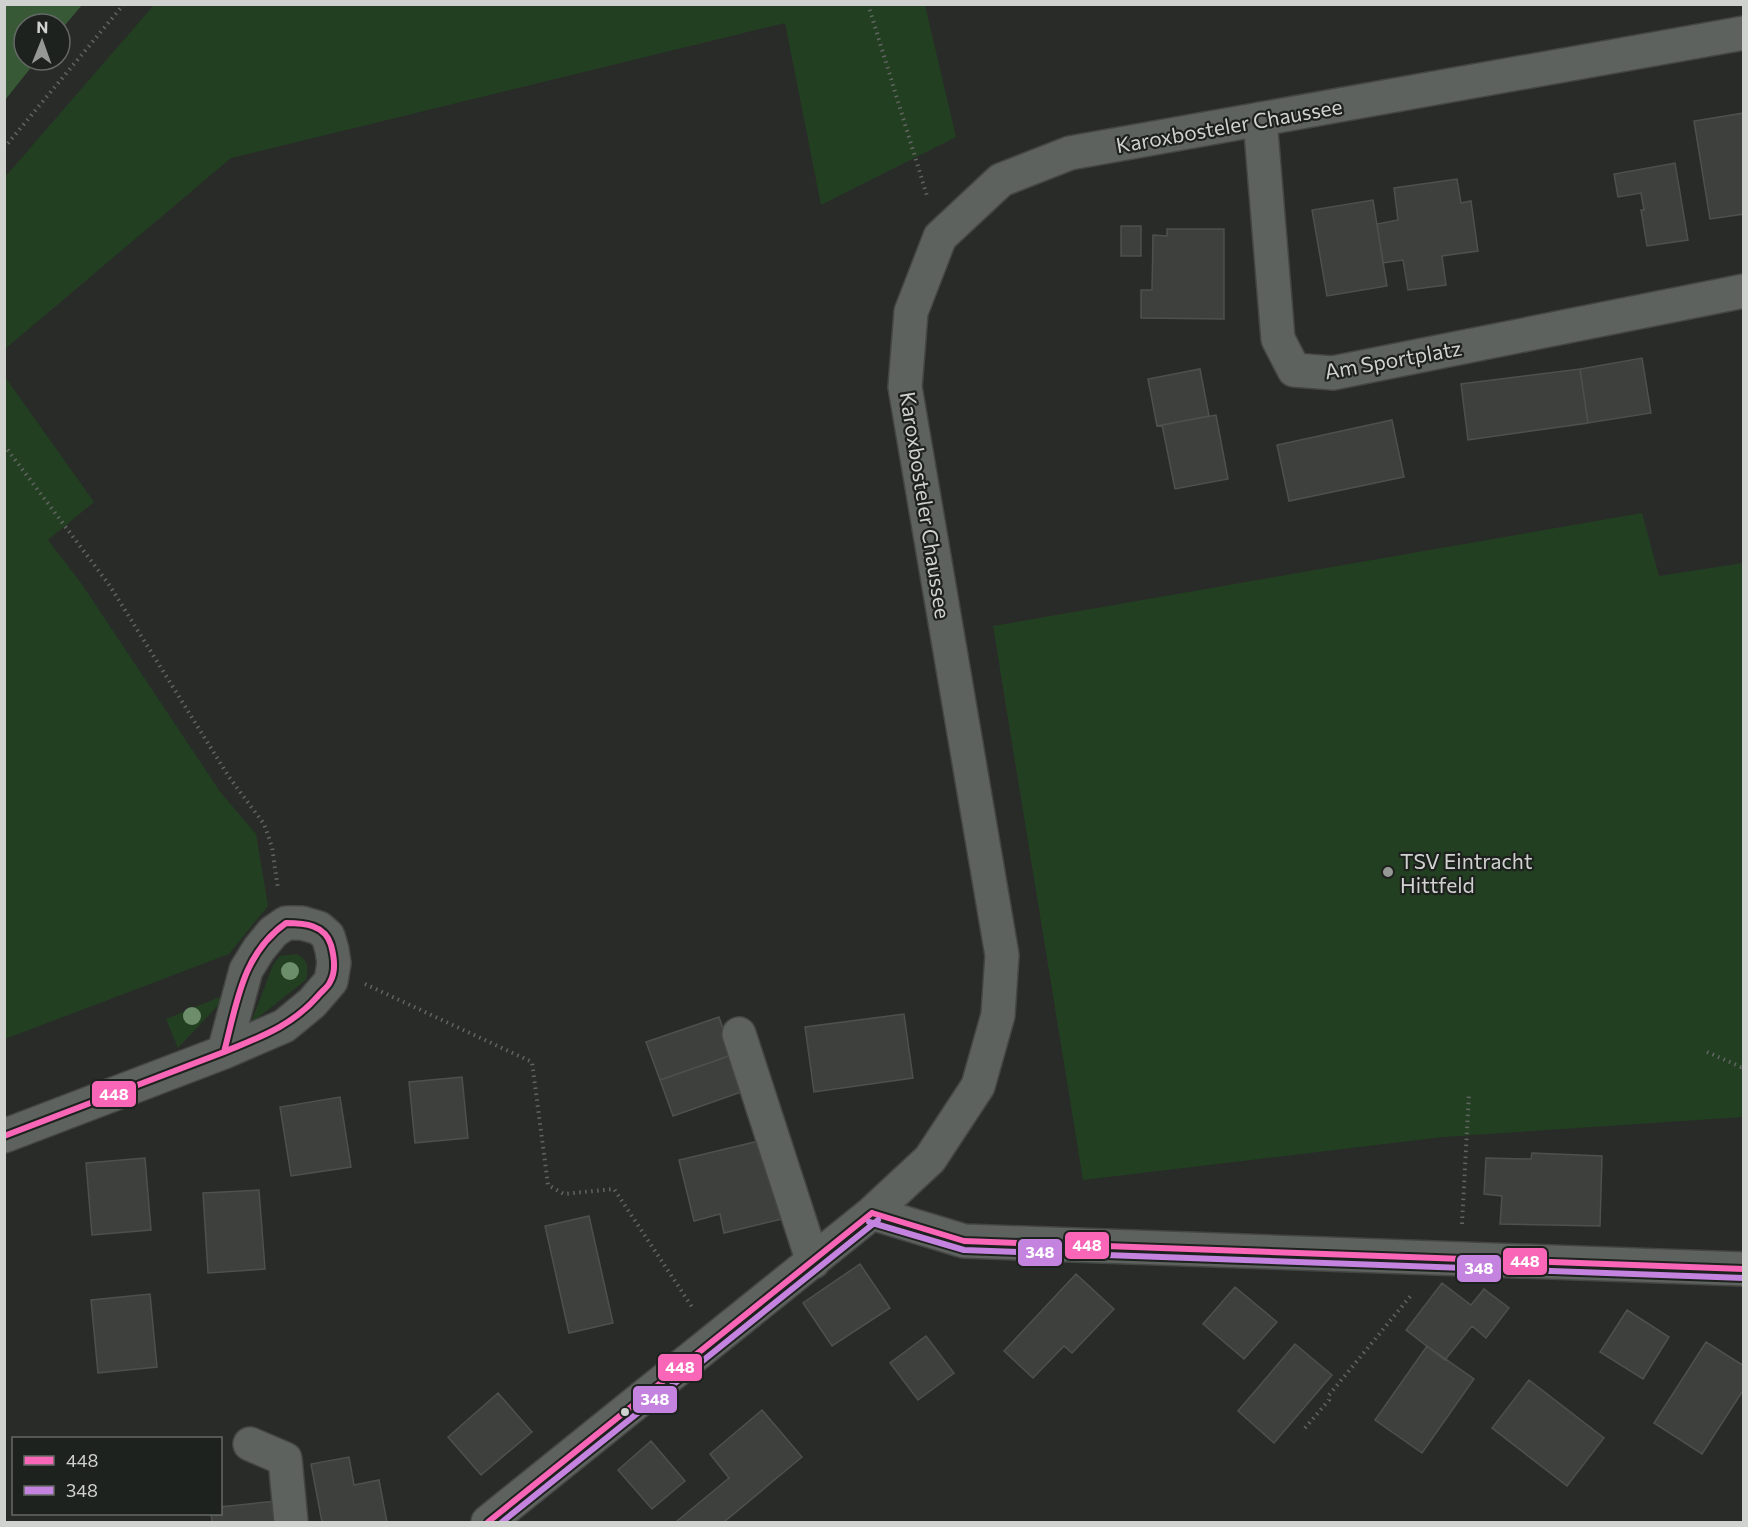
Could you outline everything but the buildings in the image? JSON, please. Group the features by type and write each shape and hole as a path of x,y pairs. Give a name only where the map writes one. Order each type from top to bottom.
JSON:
{"street":[{"name":"Karoxbosteler Chaussee","path":"488,1522 872,1213 930,1159 978,1086 998,1015 1002,955 905,387 911,312 940,237 1001,180 1070,153 1743,33"},
{"name":"Am Sportplatz","path":"1260,119 1278,339 1294,370 1333,373 1743,291"},
{"path":"4,1136 224,1052 284,1026 312,1003 331,981 334,963 328,936 319,928 302,923 286,923 273,932 246,970 224,1052"},
{"path":"739,1034 813,1262"},
{"path":"872,1213 963,1241 1743,1269"},
{"path":"250,1444 285,1459 291,1522"}],"path":[{"path":"4,148 123,4"},
{"path":"868,4 940,237"},
{"path":"4,445 110,586 229,777 264,824 272,847 286,923"},
{"path":"334,963 361,982 532,1062 548,1185 564,1194 614,1189 714,1341"},
{"path":"1707,1052 1743,1066"},
{"path":"1464,1195 1469,1093"},
{"path":"1305,1428 1329,1400 1329,1395 1414,1292 1417,1257"}],"shaded area":[{"path":"5,4 82,5 72,17 72,12 12,12 12,72 27,72 5,100"},
{"path":"154,5 925,5 956,137 821,205 785,23 231,158 5,349 5,177"},
{"path":"5,377 94,502 48,540 81,583 221,793 256,834 268,906 229,954 5,1039"},
{"name":"TSV Eintracht Hittfeld","path":"1642,513 1659,576 1743,563 1743,1117 1443,1137 1083,1180 993,626"},
{"path":"296,954 307,964 306,980 251,1023 273,965 280,956"},
{"path":"220,997 222,1001 178,1048 166,1019"}],"transit line":[{"name":"448","path":"286,923 319,929 328,938 334,964 330,982 308,1006 286,1023 263,1036 224,1052 243,981 250,965 271,935 286,923"},
{"name":"448","path":"4,1136 224,1052"},
{"name":"448","path":"872,1213 964,1241 1744,1269"},
{"name":"448","path":"488,1522 872,1213"},
{"name":"348","path":"502,1522 878,1220"},
{"name":"348","path":"869,1222 964,1250 1744,1278"}],"place":[{"name":"TSV Eintracht Hittfeld","path":"1388,872"}]}
